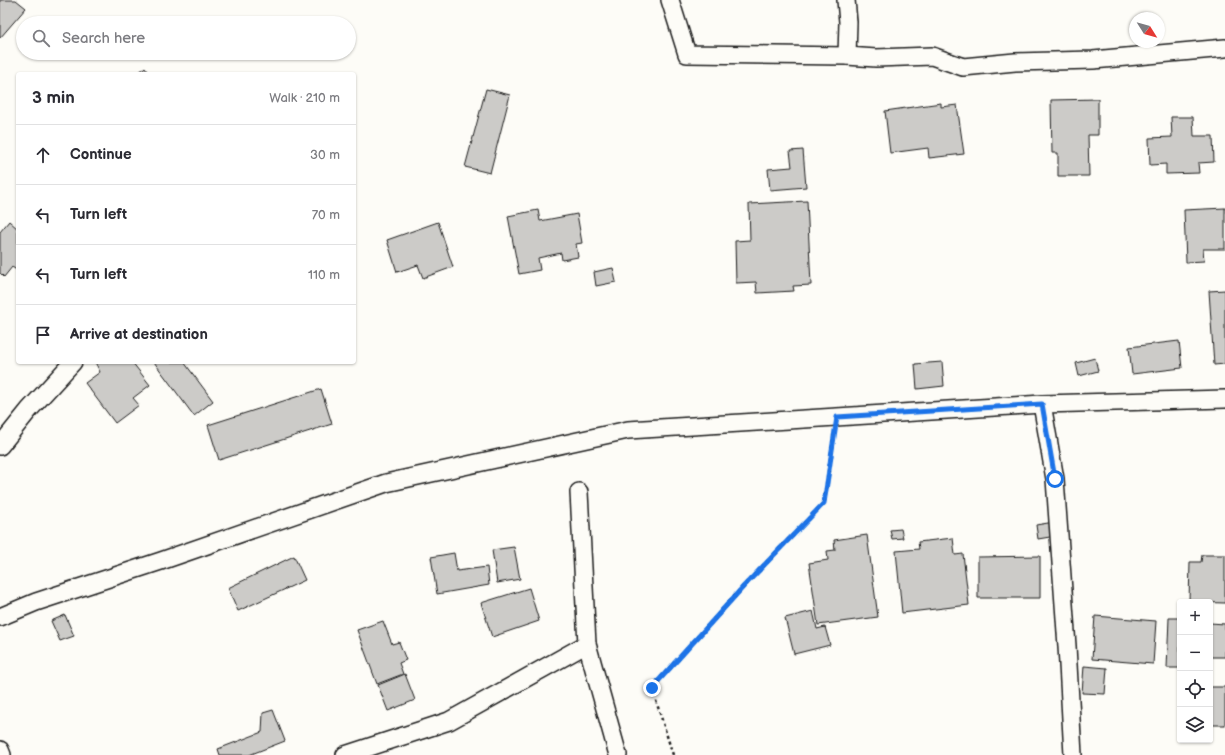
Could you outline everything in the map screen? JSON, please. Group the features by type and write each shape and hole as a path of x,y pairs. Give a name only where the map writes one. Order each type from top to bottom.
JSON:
{"street":[{"path":"670,0 687,54 847,56 876,58 932,56 963,67 1014,62 1093,60 1225,48"},
{"path":"846,0 848,22 847,56"},
{"path":"0,446 29,410 71,364"},
{"path":"0,617 36,602 161,561 386,483 628,430 1042,404 1225,399"},
{"path":"1042,404 1055,479 1067,646 1072,755"},
{"path":"579,492 587,644 618,755"},
{"path":"345,755 450,721 587,644"},
{"path":"0,750 2,755"}],"path":[{"path":"673,755 652,688 744,586 824,503 837,417"}],"building":[{"path":"0,0 16,0 26,8 19,16 16,16 16,20 0,38"},
{"path":"145,67 149,72 139,72"},
{"path":"486,89 510,95 490,173 465,167"},
{"path":"1098,99 1098,135 1088,135 1089,176 1058,176 1058,153 1052,153 1051,100"},
{"path":"941,103 941,107 957,105 964,154 929,158 928,148 890,153 885,111"},
{"path":"1171,117 1193,117 1194,136 1213,136 1214,162 1198,163 1199,173 1166,174 1166,164 1150,165 1149,138 1172,137"},
{"path":"803,150 806,187 770,190 768,169 792,167 790,151"},
{"path":"807,201 811,285 793,286 794,291 757,293 756,282 736,283 735,241 750,240 749,204"},
{"path":"1225,208 1225,249 1203,249 1204,261 1186,262 1184,210"},
{"path":"538,210 540,221 577,214 582,243 576,244 578,257 562,260 561,253 538,258 540,270 519,274 508,216"},
{"path":"9,221 16,227 16,270 12,267 4,277 0,273 0,232"},
{"path":"438,222 453,267 423,278 418,265 397,272 387,240"},
{"path":"613,268 616,282 596,286 594,272"},
{"path":"1225,290 1225,364 1214,365 1209,291"},
{"path":"1179,341 1182,368 1132,374 1129,347"},
{"path":"1095,358 1098,371 1079,376 1076,363"},
{"path":"942,362 944,386 917,389 915,364"},
{"path":"96,364 134,364 150,385 133,398 139,405 115,423 85,383 100,372"},
{"path":"155,364 185,364 213,401 194,416"},
{"path":"321,389 332,424 219,460 208,425"},
{"path":"1054,522 1056,536 1038,539 1036,525"},
{"path":"901,529 903,538 892,539 890,530"},
{"path":"867,535 878,617 818,625 809,563 828,560 827,551 835,550 834,540"},
{"path":"953,538 955,555 963,554 969,605 902,613 896,551 919,549 918,542"},
{"path":"514,547 520,579 497,583 492,550"},
{"path":"454,553 457,571 487,567 489,585 437,594 431,557"},
{"path":"1202,555 1225,555 1225,603 1213,603 1213,599 1189,599 1190,562 1201,562"},
{"path":"294,556 305,580 238,611 228,588"},
{"path":"1040,556 1040,598 978,598 978,557"},
{"path":"529,588 539,621 492,637 481,603"},
{"path":"813,611 817,629 825,627 830,645 794,654 785,618"},
{"path":"65,615 74,636 60,641 51,621"},
{"path":"1095,616 1156,621 1153,664 1092,659"},
{"path":"1169,618 1177,618 1177,668 1167,668"},
{"path":"383,621 392,644 399,642 406,660 399,663 403,674 377,684 357,630"},
{"path":"1213,623 1225,624 1225,657 1213,657"},
{"path":"1084,666 1107,668 1105,694 1082,693"},
{"path":"405,674 415,700 388,711 378,685"},
{"path":"1213,687 1225,687 1225,725 1213,725"},
{"path":"273,710 285,741 249,755 220,755 218,749 262,732 263,713"}],"route":[{"path":"652,688 744,586 824,503 837,417 1042,404 1055,479"}]}
